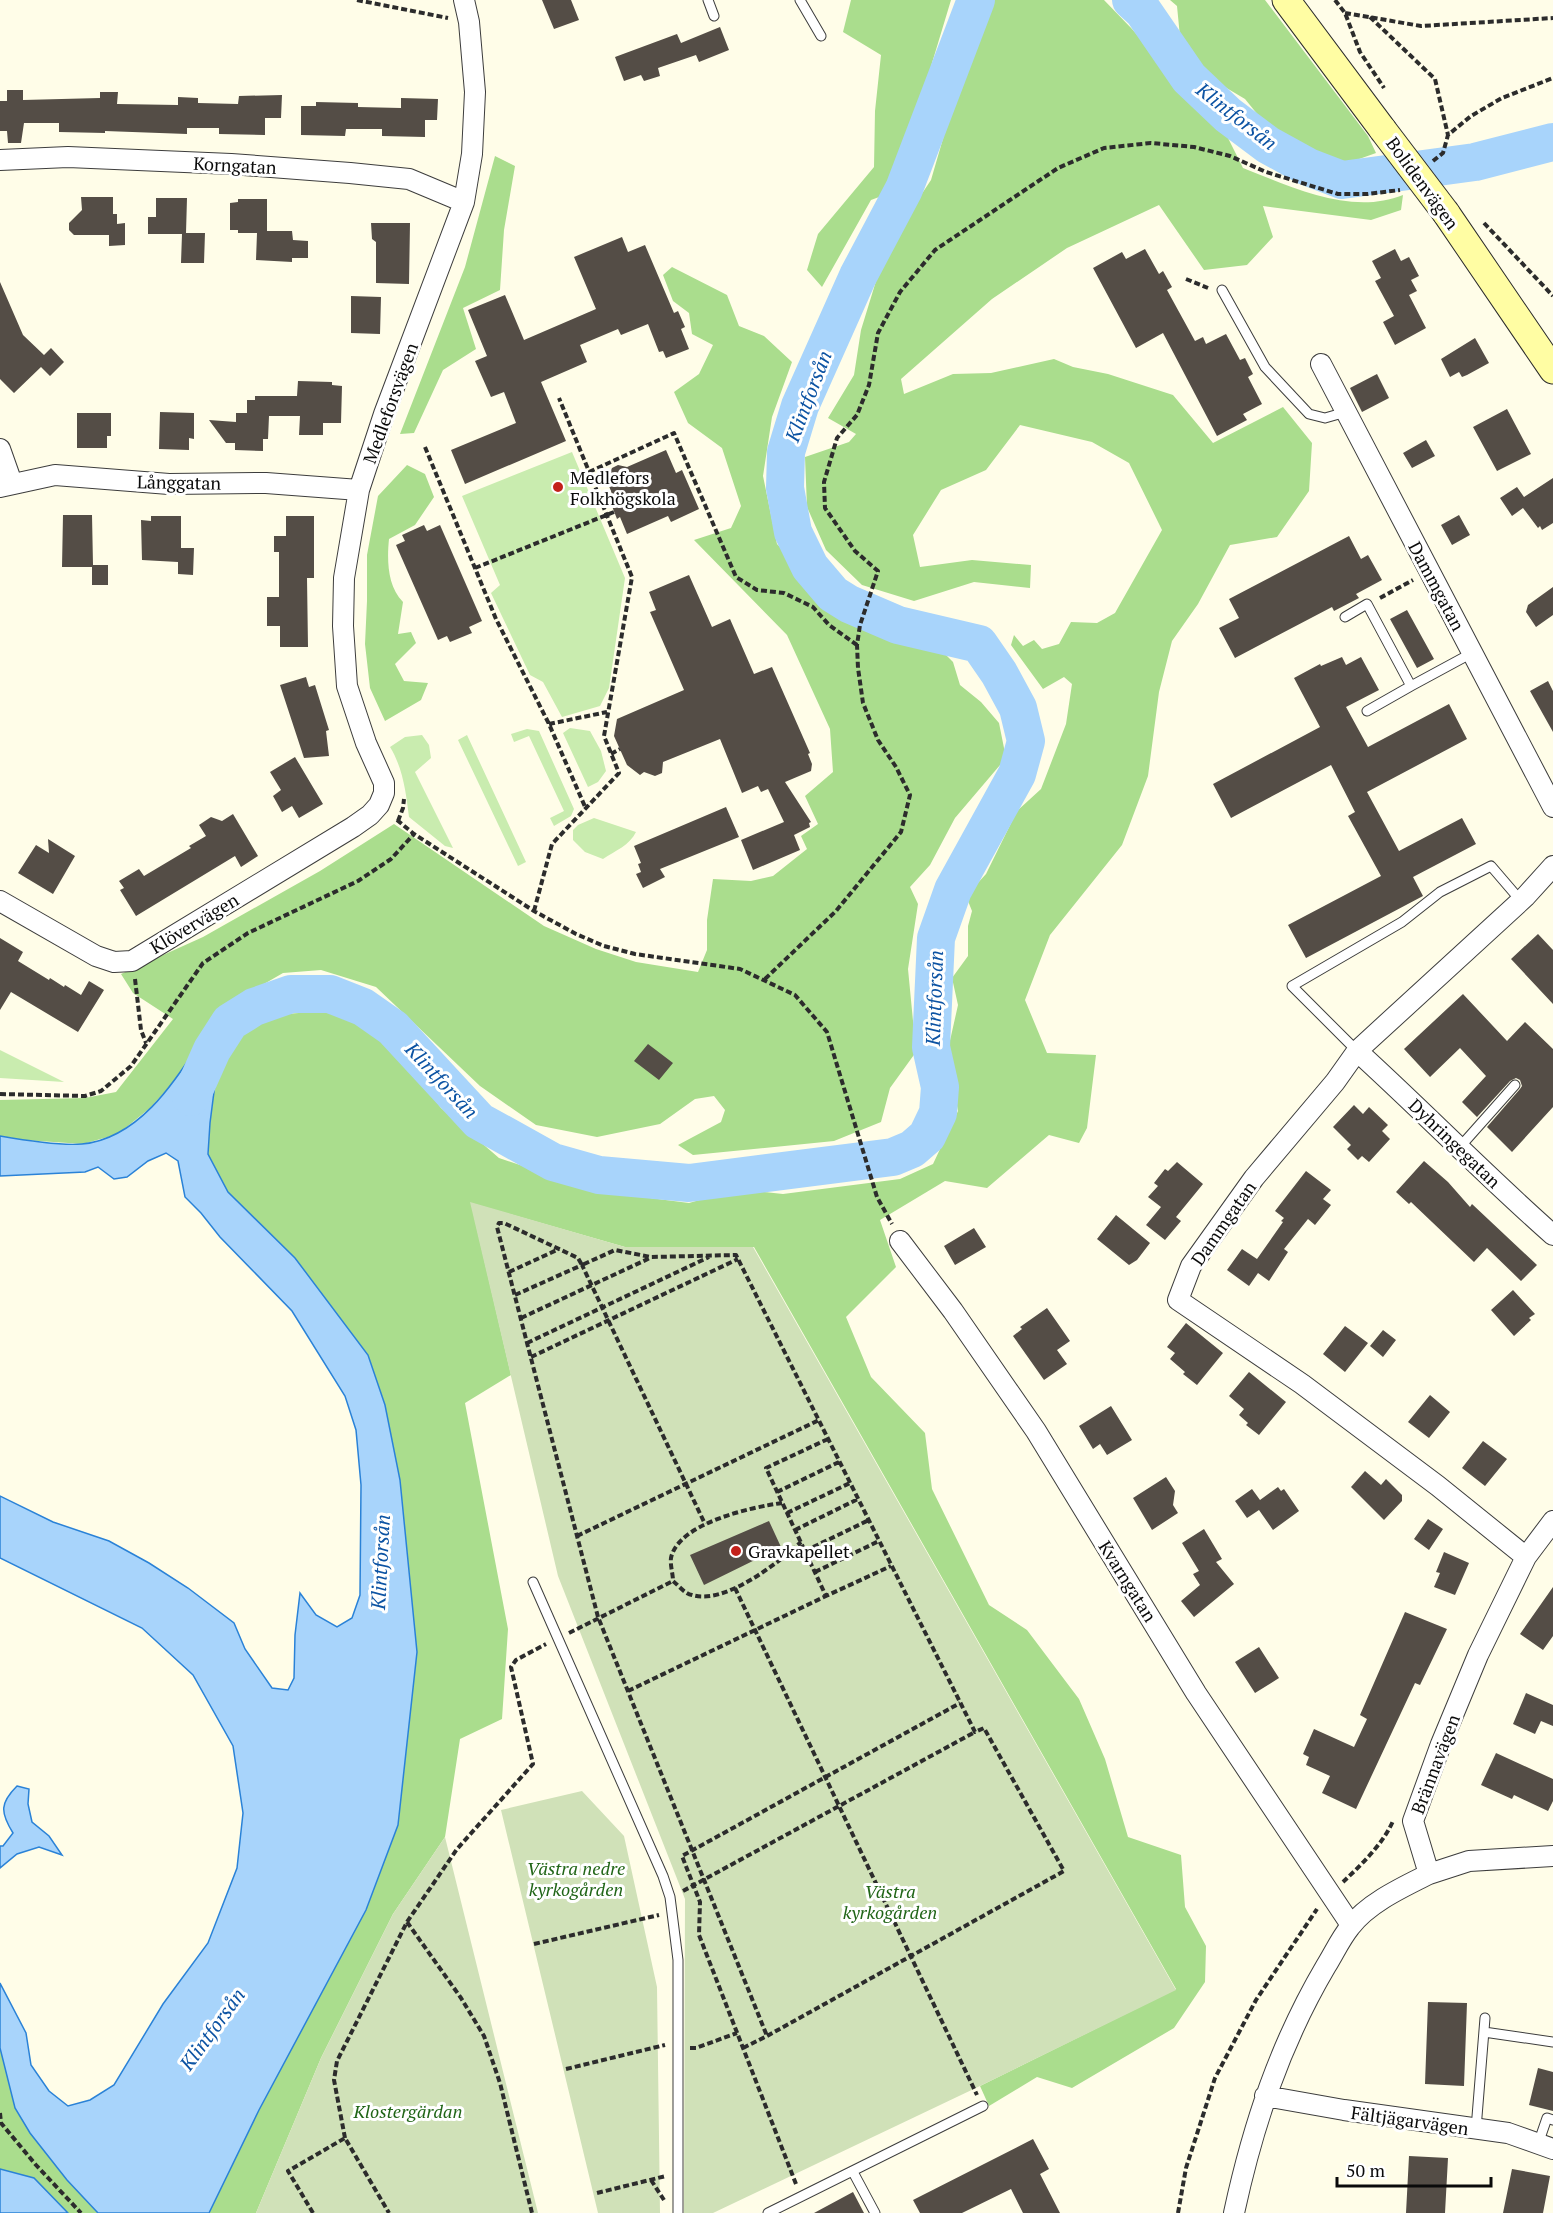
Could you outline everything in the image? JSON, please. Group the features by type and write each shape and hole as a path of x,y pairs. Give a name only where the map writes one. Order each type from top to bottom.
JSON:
{"main road":[{"name":"Bolidenvägen","path":"1286,0 1446,213 1553,370"}],"street":[{"name":"Medleforsvägen","path":"379,805 384,794 384,783 366,742 347,686 343,626 344,578 358,490 384,414 464,202 472,154 476,92 469,22 464,0"},
{"name":"Korngatan","path":"0,160 68,157 231,164 350,173 410,179 464,202"},
{"name":"Dammgatan","path":"1321,364 1553,807"},
{"path":"0,449 6,485"},
{"name":"Långgatan","path":"6,485 54,475 169,484 266,483 358,490"},
{"name":"Klövervägen","path":"0,901 96,956 114,962 132,961 353,826 379,805"},
{"name":"Dammgatan","path":"1526,1557 1438,1486 1302,1384 1178,1300 1191,1266 1254,1178 1335,1082 1357,1051 1521,901 1553,866"},
{"name":"Dyhringegatan","path":"1357,1051 1497,1185 1553,1235"},
{"name":"Kvarngatan","path":"900,1241 953,1311 1036,1431 1196,1693 1351,1925"},
{"name":"Brännavägen","path":"1429,1874 1413,1821 1441,1744 1478,1655 1526,1557 1553,1521"},
{"path":"1234,2213 1264,2096 1312,1989 1351,1925 1385,1896 1429,1874 1469,1861 1553,1856"},
{"name":"Fältjägarvägen","path":"1264,2096 1344,2110 1508,2133 1546,2146"}],"lane":[{"path":"708,0 714,16"},
{"path":"800,0 821,36"},
{"path":"1222,290 1265,367 1309,414 1325,418 1346,412"},
{"path":"1345,616 1366,604 1411,686"},
{"path":"1367,711 1472,653"},
{"path":"1357,1051 1292,986 1402,921 1440,892 1491,866 1521,901"},
{"path":"1459,1148 1515,1085"},
{"path":"533,1582 663,1876 670,1897 678,1960 678,2213"},
{"path":"1476,2129 1485,2018"},
{"path":"1484,2032 1553,2042"},
{"path":"768,2213 983,2106"},
{"path":"1546,2146 1547,2118 1553,2120"},
{"path":"854,2172 875,2213"}],"path":[{"path":"357,0 469,22"},
{"path":"1335,0 1345,13 1360,52 1390,98"},
{"path":"1345,13 1421,26 1553,18"},
{"path":"1369,16 1434,79 1448,135 1443,153"},
{"path":"1448,135 1471,116 1502,98 1553,78"},
{"path":"765,979 836,911 901,832 910,795 896,767 878,740 863,703 857,645 860,625 878,571 855,551 825,508 824,482 837,438 857,415 868,385 878,333 900,292 935,250 1058,168 1104,148 1151,143 1194,147 1230,156 1266,172 1338,194 1368,194 1401,190"},
{"path":"1478,216 1505,248 1553,296"},
{"path":"534,911 552,844 619,773 604,736 632,577 559,398"},
{"path":"589,472 674,433 736,577 757,590 784,593 813,607 829,625 857,645"},
{"path":"425,447 496,619 549,724 586,809"},
{"path":"475,568 614,512"},
{"path":"1366,604 1430,572"},
{"path":"549,724 607,712"},
{"path":"611,754 620,749"},
{"path":"398,821 404,808 404,796"},
{"path":"379,805 414,834 534,911 576,934 604,946 634,954 740,969 795,995 827,1032 877,1197 900,1241"},
{"path":"0,1094 85,1096 101,1091 131,1066 203,963 248,933 357,881 391,859 414,834"},
{"path":"132,961 141,1030 146,1043"},
{"path":"705,1524 578,1258 504,1223 499,1223 497,1227 598,1617 767,2036"},
{"path":"509,1272 559,1248"},
{"path":"515,1295 615,1250 651,1257 736,1255 975,1732"},
{"path":"527,1343 713,1256"},
{"path":"521,1318 651,1257"},
{"path":"531,1358 738,1259"},
{"path":"577,1536 819,1420"},
{"path":"826,1596 766,1468 828,1439"},
{"path":"777,1492 839,1462"},
{"path":"787,1513 850,1483"},
{"path":"795,1530 858,1499"},
{"path":"782,1503 758,1506 705,1524 684,1536 671,1557 673,1581 690,1595 711,1596 735,1588 783,1557 801,1542"},
{"path":"805,1551 869,1520"},
{"path":"815,1572 879,1541"},
{"path":"628,1691 891,1566"},
{"path":"389,2213 345,2138 334,2080 337,2061 406,1922 457,1849 533,1764 511,1668 516,1660 673,1581"},
{"path":"735,1588 983,2106"},
{"path":"801,2197 699,1935 700,1902 682,1856 960,1703"},
{"path":"670,1897 984,1728 1064,1871 743,2048"},
{"path":"1178,2213 1186,2168 1215,2078 1256,2000 1311,1915 1356,1870"},
{"path":"534,1944 654,1916"},
{"path":"406,1922 461,1998 483,2036 500,2083 532,2213"},
{"path":"677,2047 696,2048 737,2033"},
{"path":"566,2069 659,2046"},
{"path":"0,2113 1,2123 81,2213"},
{"path":"313,2213 288,2171 345,2138"},
{"path":"597,2193 659,2178"}],"green space":[{"path":"851,0 951,0 890,193 871,200 822,287 807,270 818,234 874,167 875,111 881,55 843,32"},
{"path":"993,0 1104,0 1188,94 1224,130 1243,168 1301,190 1342,201 1383,201 1403,195 1401,210 1371,220 1263,206 1273,237 1247,265 1204,270 1159,205 1067,248 992,299 901,379 904,394 953,374 991,373 1054,359 1073,367 1108,374 1173,395 1213,443 1283,407 1312,443 1309,491 1277,537 1230,545 1198,604 1172,641 1159,692 1148,776 1122,845 1050,935 1025,1000 1047,1053 1096,1055 1087,1128 1079,1143 1049,1135 987,1188 945,1181 880,1220 896,1267 846,1317 871,1377 925,1433 932,1489 989,1605 1027,1630 1079,1699 1105,1759 1128,1837 1181,1855 1185,1907 1206,1946 1205,1982 1174,2028 1072,2088 1037,2077 989,2106 980,2086 1176,1989 754,1247 625,1247 471,1203 511,1375 465,1403 508,1629 502,1719 460,1739 445,1837 393,1914 321,2058 256,2213 209,2213 259,2110 366,1910 398,1825 417,1652 400,1480 385,1405 368,1355 295,1258 228,1192 208,1154 215,1084 227,1059 249,1026 285,1014 340,1010 394,1048 441,1108 499,1158 556,1177 619,1194 689,1203 738,1189 783,1194 900,1179 933,1164 958,1111 947,1054 958,1005 952,978 968,956 968,926 972,911 966,896 986,874 1017,811 1041,789 1066,724 1072,684 1064,677 1043,689 1011,645 1014,635 1023,646 1034,640 1042,649 1059,644 1071,622 1097,623 1115,613 1162,530 1129,463 1092,442 1020,425 986,470 941,490 913,535 920,567 972,560 1031,565 1030,588 974,582 914,601 862,585 826,550 807,507 805,457 849,442 856,434 828,418 854,375 861,330 880,268 899,228 931,180 949,118"},
{"path":"1170,0 1265,0 1368,136 1376,153 1348,163 1314,154 1302,143 1271,131 1245,99 1203,74 1181,47 1177,6"},
{"path":"495,156 515,166 504,230 500,290 463,308 476,349 443,370 414,433 400,434 465,267"},
{"path":"672,267 727,295 739,326 764,336 792,362 772,417 763,476 777,544 823,592 823,603 830,611 847,616 884,636 936,645 953,662 960,685 981,702 999,723 1006,758 955,818 930,865 910,887 918,904 908,969 916,1052 890,1088 881,1122 834,1141 693,1155 678,1145 721,1122 725,1110 714,1096 695,1099 660,1124 597,1137 536,1125 480,1086 376,987 321,970 283,973 233,1002 200,1042 179,1076 150,1108 118,1134 83,1144 0,1136 0,1100 85,1098 116,1092 173,1019 133,993 121,974 203,937 320,871 394,824 544,926 596,949 636,962 698,972 707,950 707,920 713,879 751,881 773,876 807,849 801,836 818,824 805,796 833,772 830,729 787,635 694,540 731,528 741,506 722,448 688,423 674,392 699,374 713,345 692,334 689,313 673,301 663,275"},
{"path":"572,452 625,578 609,688 600,706 562,717 543,682 530,675 491,593 500,585 462,496"},
{"path":"407,465 425,474 434,497 415,525 389,539 388,564 391,580 403,602 398,634 411,632 416,643 395,664 404,681 428,683 421,700 385,721 370,688 365,644 367,555 378,496"},
{"path":"570,728 590,731 601,751 606,771 598,782 588,787 563,733"},
{"path":"527,729 539,731 574,809 571,816 554,826 550,818 564,811 529,736 514,742 511,734"},
{"path":"422,735 429,745 431,758 415,772 453,848 445,846 409,817 401,772 390,747 405,737"},
{"path":"467,735 526,862 518,866 458,740"},
{"path":"594,818 636,832 626,844 603,859 585,852 573,840 573,830 578,825"},
{"path":"0,1050 64,1082 0,1078"},
{"name":"Västra kyrkogården","path":"470,1202 625,1247 753,1247 1176,1990 713,2213 684,2213 685,1899 558,1576"},
{"name":"Västra nedre kyrkogården","path":"582,1791 624,1836 657,1987 660,2213 598,2213 501,1810"},
{"name":"Klostergärdan","path":"445,1837 538,2213 256,2213 321,2058 393,1914"},
{"path":"0,2048 8,2076 67,2180 98,2213 68,2213 34,2178 0,2169"}],"water":[{"path":"200,1042 227,1059 215,1084 208,1154 228,1192 295,1258 368,1355 385,1405 400,1480 417,1652 398,1825 366,1910 259,2110 209,2213 98,2213 67,2180 30,2133 15,2108 0,2048 0,1983 26,2033 31,2065 49,2091 68,2106 90,2100 114,2085 163,2004 208,1943 237,1868 243,1813 233,1746 193,1675 142,1628 0,1558 0,1496 53,1522 109,1541 188,1588 234,1623 245,1649 272,1688 288,1690 294,1678 295,1635 300,1593 316,1615 337,1627 352,1618 360,1595 361,1485 356,1430 345,1396 292,1311 220,1237 185,1197 178,1161 166,1153 148,1161 127,1177 114,1179 98,1167 85,1172 0,1176 0,1136 41,1142 82,1144 102,1140 120,1132 152,1107 178,1075"},
{"path":"17,1786 29,1789 28,1804 32,1822 49,1836 62,1855 39,1847 17,1854 0,1868 0,1846 3,1846 13,1833 4,1813 5,1803"},
{"path":"0,2169 34,2178 68,2213 0,2213"}],"building":[{"path":"542,0 571,0 579,20 554,29"},
{"path":"720,27 729,50 699,62 696,55 658,68 660,76 644,81 641,75 624,81 615,57 677,34 681,43"},
{"path":"7,90 23,90 23,100 100,98 100,92 118,92 117,104 178,105 178,97 198,98 198,103 238,104 239,96 282,95 281,118 265,118 265,135 219,134 219,128 187,128 187,134 59,132 59,123 24,123 21,143 8,143 7,131 0,131 0,101 7,101"},
{"path":"401,98 438,99 437,120 425,120 425,137 382,136 382,129 346,129 345,136 301,135 301,106 316,106 316,102 358,103 358,107 401,108"},
{"path":"81,197 113,197 113,214 117,214 117,224 125,223 125,245 109,246 109,235 74,235 69,230 69,223 82,210"},
{"path":"156,198 187,198 186,233 205,233 204,263 181,263 182,234 148,234 148,217 156,217"},
{"path":"238,199 267,199 267,231 292,231 293,240 308,241 308,258 292,258 292,262 256,260 257,233 238,233 238,230 230,230 230,203 238,202"},
{"path":"371,223 410,223 409,284 376,283 376,242 372,239"},
{"path":"622,237 628,252 645,245 674,313 678,311 685,327 681,329 689,349 666,358 663,351 659,352 648,324 621,335 618,329 580,345 587,362 541,382 566,441 465,484 451,450 516,423 504,392 491,397 475,361 487,356 468,310 505,295 524,340 596,309 574,257"},
{"path":"1145,249 1159,274 1163,271 1172,287 1167,290 1195,341 1203,337 1206,344 1226,334 1240,360 1245,358 1253,374 1248,377 1262,404 1243,414 1247,420 1217,436 1163,333 1136,348 1093,268 1122,252 1126,259"},
{"path":"1395,249 1401,261 1409,257 1419,276 1411,280 1417,291 1409,295 1426,328 1395,345 1383,322 1394,316 1375,281 1381,278 1372,261"},
{"path":"0,282 23,335 44,355 51,348 64,362 50,376 41,367 14,393 0,379"},
{"path":"351,296 381,297 380,334 351,333"},
{"path":"1475,338 1489,363 1462,377 1459,372 1450,377 1441,359"},
{"path":"1377,374 1389,398 1362,412 1350,388"},
{"path":"298,381 332,382 332,385 342,386 341,423 323,423 323,435 299,435 300,416 269,416 268,439 263,439 263,451 235,450 235,443 226,443 209,420 236,422 236,413 247,413 247,400 255,400 255,396 297,396"},
{"path":"1507,409 1531,454 1497,471 1473,427"},
{"path":"160,412 194,413 194,439 189,438 189,450 159,449"},
{"path":"77,413 111,413 111,436 107,436 107,448 77,448"},
{"path":"1426,440 1435,456 1412,468 1403,453"},
{"path":"666,450 676,473 682,470 699,509 671,522 668,516 627,534 620,517 617,519 610,501 614,499 607,481 612,468 618,465 627,467"},
{"path":"1553,478 1553,523 1542,530 1523,508 1512,516 1500,498 1517,487 1524,497"},
{"path":"63,515 92,515 93,565 108,565 108,585 92,585 92,567 62,567"},
{"path":"1459,515 1470,535 1452,545 1441,525"},
{"path":"151,516 181,516 181,548 194,548 193,575 178,574 178,562 142,560 141,520 151,521"},
{"path":"286,516 314,516 314,578 307,578 308,647 280,647 280,626 267,626 267,597 279,597 279,552 274,552 274,536 286,536"},
{"path":"424,525 427,531 440,525 482,621 469,627 472,633 450,642 447,636 438,640 396,545 405,541 402,535"},
{"path":"1349,536 1361,559 1368,555 1382,580 1356,594 1359,598 1334,611 1332,607 1235,658 1219,628 1239,618 1229,599"},
{"path":"689,575 712,627 730,619 754,674 772,667 810,753 808,754 812,764 811,771 785,782 811,822 810,827 794,835 800,850 753,870 741,840 784,822 768,789 761,792 758,786 742,793 720,739 663,762 662,773 655,776 644,772 640,775 627,765 614,736 617,719 684,690 650,612 656,610 649,592"},
{"path":"1553,587 1553,615 1536,627 1526,612 1528,605"},
{"path":"1407,610 1434,659 1417,668 1390,619"},
{"path":"1342,657 1346,665 1361,657 1379,690 1346,707 1368,747 1449,704 1467,739 1367,792 1399,851 1462,818 1476,844 1413,877 1423,896 1306,958 1288,925 1381,876 1348,816 1355,812 1331,765 1231,818 1213,784 1320,727 1294,678 1320,664 1321,666"},
{"path":"306,677 309,687 315,685 329,730 326,731 329,756 304,758 280,685"},
{"path":"1548,681 1553,691 1553,732 1530,691"},
{"path":"295,757 323,804 299,818 292,806 282,812 273,796 281,790 270,772"},
{"path":"726,807 739,837 660,869 665,877 643,888 636,874 641,872 638,864 641,863 634,846"},
{"path":"233,814 258,856 241,867 235,856 136,916 120,890 124,888 119,881 139,869 144,876 191,848 189,846 206,836 199,825 211,817 222,821"},
{"path":"48,839 75,856 53,894 18,873 36,845 49,853"},
{"path":"1538,934 1553,950 1553,1004 1511,959"},
{"path":"0,938 23,952 18,961 49,980 50,978 64,987 65,985 81,995 89,981 104,990 78,1032 11,992 0,1010"},
{"path":"1463,994 1507,1041 1525,1022 1553,1049 1553,1107 1512,1152 1487,1127 1520,1089 1522,1086 1520,1080 1516,1078 1510,1081 1477,1117 1462,1102 1486,1076 1460,1048 1430,1077 1404,1049"},
{"path":"648,1044 673,1063 659,1080 634,1061"},
{"path":"1354,1105 1363,1114 1369,1107 1388,1125 1382,1131 1390,1139 1369,1162 1362,1156 1358,1160 1347,1149 1351,1145 1333,1127"},
{"path":"1424,1161 1448,1182 1470,1207 1472,1204 1537,1265 1521,1281 1487,1248 1474,1262 1411,1202 1409,1204 1396,1192"},
{"path":"1177,1162 1203,1184 1176,1217 1181,1221 1165,1240 1146,1225 1161,1207 1148,1197 1158,1186 1154,1183 1165,1169 1168,1171"},
{"path":"1306,1171 1331,1190 1323,1199 1331,1205 1315,1225 1308,1219 1284,1249 1288,1252 1269,1281 1258,1273 1249,1286 1227,1270 1242,1249 1257,1259 1283,1222 1281,1221 1284,1218 1275,1211"},
{"path":"1116,1215 1150,1243 1137,1260 1129,1265 1097,1239"},
{"path":"974,1228 986,1247 955,1265 944,1246"},
{"path":"1513,1290 1535,1314 1514,1336 1491,1310"},
{"path":"1047,1308 1070,1341 1057,1350 1067,1364 1044,1380 1013,1336 1022,1329 1020,1327"},
{"path":"1186,1323 1223,1353 1197,1385 1170,1359 1175,1353 1167,1347"},
{"path":"1345,1326 1368,1343 1345,1372 1323,1354"},
{"path":"1383,1330 1396,1340 1383,1357 1370,1346"},
{"path":"1249,1372 1286,1402 1259,1435 1246,1425 1248,1423 1239,1415 1244,1409 1229,1396"},
{"path":"1430,1395 1450,1412 1429,1438 1408,1422"},
{"path":"1111,1406 1132,1440 1107,1455 1100,1444 1093,1449 1079,1426"},
{"path":"1483,1441 1507,1459 1485,1486 1462,1468"},
{"path":"1365,1471 1381,1485 1386,1479 1402,1495 1402,1501 1384,1520 1351,1487"},
{"path":"1166,1477 1175,1491 1173,1505 1178,1513 1152,1530 1133,1498"},
{"path":"1278,1487 1281,1491 1284,1489 1299,1511 1273,1530 1259,1510 1247,1518 1235,1501 1252,1489 1260,1500"},
{"path":"1428,1519 1443,1529 1429,1550 1414,1539"},
{"name":"Gravkapellet","path":"769,1521 781,1547 704,1585 690,1555"},
{"path":"1204,1529 1222,1559 1216,1562 1234,1584 1194,1617 1181,1601 1200,1585 1193,1574 1199,1571 1182,1543"},
{"path":"1444,1552 1469,1563 1455,1595 1434,1587 1440,1573 1436,1572"},
{"path":"1553,1587 1553,1636 1543,1650 1520,1634"},
{"path":"1405,1612 1447,1629 1420,1685 1415,1683 1356,1809 1322,1793 1330,1776 1306,1765 1309,1757 1303,1754 1314,1729 1354,1747 1367,1719 1360,1715"},
{"path":"1259,1647 1279,1678 1255,1693 1235,1662"},
{"path":"1526,1693 1553,1705 1553,1726 1541,1721 1535,1734 1513,1724"},
{"path":"1496,1753 1553,1779 1553,1801 1548,1811 1514,1795 1512,1799 1481,1785"},
{"path":"1428,2002 1467,2003 1464,2086 1425,2084"},
{"path":"1538,2068 1553,2072 1553,2111 1529,2105"},
{"path":"1033,2139 1049,2169 1040,2174 1060,2213 1023,2213 1011,2189 962,2213 920,2213 913,2200"},
{"path":"1409,2156 1448,2158 1445,2213 1406,2213"},
{"path":"1512,2169 1550,2176 1543,2213 1503,2213"},
{"path":"853,2192 864,2213 814,2213"}],"waterway":[{"name":"Klintforsån","path":"191,1097 212,1050 230,1022 254,1007 291,994 330,994 363,1007 393,1028 479,1121 553,1162 599,1175 689,1183 893,1157 912,1149 927,1136 938,1113 940,1087 931,1047 936,938 953,890 1017,774 1026,741 1018,708 999,673 979,644 898,625 849,604 833,594 810,567 793,532 785,488 786,452 800,406 858,276 904,189 976,0"},
{"name":"Klintforsån","path":"1131,0 1143,11 1189,78 1228,115 1268,145 1308,167 1342,180 1475,162 1553,142"}],"place":[{"name":"Medlefors Folkhögskola","path":"558,487"},
{"name":"Gravkapellet","path":"736,1551"}]}
